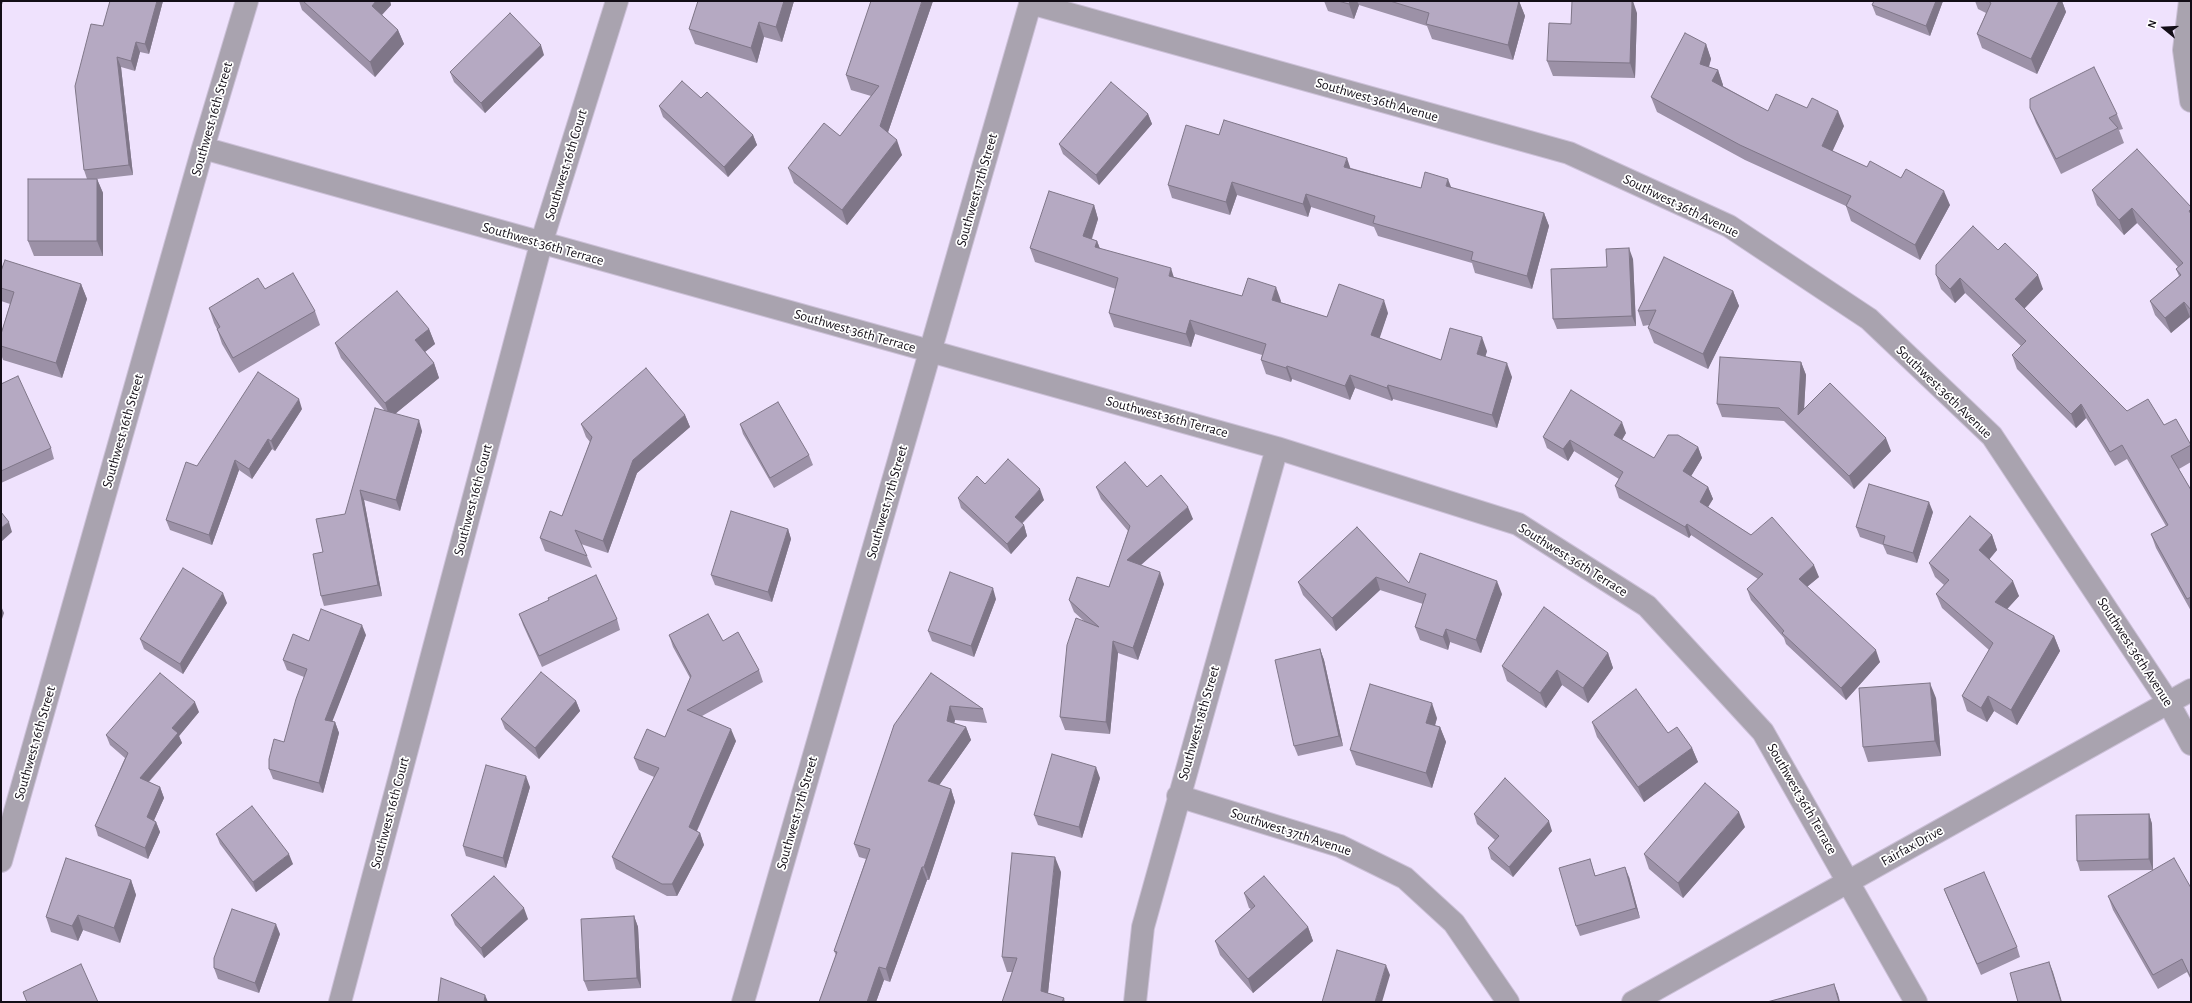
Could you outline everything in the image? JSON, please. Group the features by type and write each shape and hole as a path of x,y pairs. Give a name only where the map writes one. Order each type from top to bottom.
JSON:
{"street":[{"name":"Southwest 16th Street","path":"1,862 203,148 247,1"},
{"name":"Southwest 16th Court","path":"340,1002 541,244 617,1"},
{"path":"2190,1 2184,50 2191,101"},
{"name":"Southwest 17th Street","path":"743,1002 1031,2"},
{"name":"Southwest 36th Avenue","path":"1031,2 1569,153 1729,226 1869,319 1992,436 2168,702 2191,744"},
{"name":"Southwest 36th Terrace","path":"203,148 541,244 1277,448 1518,524 1647,606 1763,732 1850,882 1916,1002"},
{"name":"Southwest 18th Street","path":"1135,1002 1143,927 1178,796 1277,448"},
{"name":"Fairfax Drive","path":"1633,1002 2191,690"},
{"name":"Southwest 37th Avenue","path":"1178,796 1340,846 1405,878 1454,923 1508,1002"}],"building":[{"path":"110,1 157,1 145,44 136,42 131,61 117,57 129,165 84,170 75,86 91,24 103,26"},
{"path":"303,1 376,1 372,6 398,30 370,62"},
{"path":"698,1 784,1 776,27 759,22 751,48 689,29"},
{"path":"871,1 922,1 880,126 897,140 842,210 788,168 824,123 840,136 879,86 846,75"},
{"path":"1338,1 1350,1 1349,4"},
{"path":"1390,1 1519,1 1508,45 1426,24 1429,13"},
{"path":"1572,1 1632,1 1630,63 1547,61 1549,23 1571,24"},
{"path":"1874,1 1936,1 1926,26 1872,5"},
{"path":"1988,1 2059,1 2031,59 1977,34 1991,3"},
{"path":"510,13 541,45 481,103 450,72"},
{"path":"1685,33 1706,44 1700,64 1718,70 1712,81 1768,111 1776,94 1807,108 1812,98 1838,111 1822,146 1867,167 1870,161 1901,178 1906,169 1944,191 1915,245 1846,206 1851,196 1740,145 1651,97"},
{"path":"2094,67 2117,114 2109,118 2118,128 2056,159 2030,108 2030,99"},
{"path":"682,81 701,98 707,92 753,135 724,167 659,106"},
{"path":"1111,82 1148,114 1096,175 1059,144"},
{"path":"1224,120 1347,158 1344,167 1421,188 1425,172 1448,179 1446,186 1544,213 1527,276 1471,260 1473,252 1373,223 1375,216 1306,194 1303,204 1232,182 1226,202 1168,185 1186,125 1219,135"},
{"path":"2137,149 2191,207 2189,211 2191,214 2191,310 2184,302 2165,318 2150,301 2181,275 2176,269 2183,263 2132,208 2119,220 2092,190"},
{"path":"28,179 97,179 97,241 28,241"},
{"path":"1049,191 1094,205 1083,236 1097,241 1095,247 1171,268 1169,276 1242,296 1248,278 1276,287 1272,300 1327,317 1339,284 1384,300 1371,335 1441,360 1450,328 1482,337 1477,354 1507,363 1492,415 1388,385 1387,388 1350,375 1345,386 1287,366 1286,368 1261,360 1266,344 1190,320 1186,334 1109,313 1118,278 1030,248"},
{"path":"1973,226 1998,250 2005,243 2038,275 2015,299 2127,411 2148,399 2164,425 2176,419 2191,445 2171,456 2191,490 2191,597 2187,599 2151,534 2168,525 2122,445 2110,452 2081,404 2071,414 2012,355 2026,341 1960,278 1950,289 1936,275 1936,265"},
{"path":"1629,248 1632,316 1553,319 1551,269 1607,267 1606,249"},
{"path":"1664,257 1733,291 1703,354 1648,328 1656,310 1638,311"},
{"path":"5,260 81,284 56,363 1,346 1,334 14,292 1,288 1,271"},
{"path":"293,273 315,311 233,358 217,329 220,327 209,308 258,278 265,289"},
{"path":"397,291 429,329 415,340 434,363 385,403 335,343"},
{"path":"1720,357 1801,362 1798,415 1830,383 1886,438 1849,476 1779,408 1717,404"},
{"path":"646,368 685,415 633,460 603,541 575,530 587,556 540,538 550,511 562,516 592,437 581,424"},
{"path":"258,372 299,399 271,441 268,439 249,469 235,460 209,535 166,520 186,462 197,466"},
{"path":"18,376 51,448 1,471 1,384"},
{"path":"1571,390 1622,422 1614,435 1654,458 1668,435 1678,435 1698,447 1683,471 1708,487 1700,502 1751,535 1772,517 1814,565 1799,579 1876,650 1841,688 1782,633 1784,631 1747,589 1763,574 1687,524 1685,527 1615,486 1623,472 1570,440 1563,449 1543,437"},
{"path":"778,402 809,455 770,478 740,424"},
{"path":"375,408 419,420 396,500 360,490 378,585 321,596 313,554 323,552 316,519 345,514"},
{"path":"1008,459 1040,489 1015,517 1024,525 1007,544 958,498 977,476 985,484"},
{"path":"1125,462 1147,487 1161,475 1188,507 1127,560 1160,572 1133,648 1113,641 1106,722 1060,717 1067,645 1076,618 1099,627 1069,600 1077,577 1109,587 1130,526 1096,487"},
{"path":"1869,484 1929,502 1913,553 1883,544 1885,536 1856,527"},
{"path":"731,511 788,529 768,592 711,575"},
{"path":"1,512 9,522 1,528"},
{"path":"1970,516 1992,535 1979,550 2013,581 1995,602 2054,636 2011,710 1988,696 1981,708 1962,696 1993,643 1936,594 1949,580 1929,563"},
{"path":"1357,527 1409,583 1420,553 1497,581 1476,640 1446,629 1443,637 1415,627 1426,594 1376,577 1332,618 1298,582"},
{"path":"183,568 223,593 180,664 140,639"},
{"path":"950,572 993,588 971,646 928,631"},
{"path":"596,575 617,619 539,656 519,614"},
{"path":"1544,607 1608,653 1583,688 1557,670 1540,693 1502,666"},
{"path":"321,609 362,625 325,720 335,722 319,783 269,769 269,759 274,739 284,742 296,699 307,669 283,660 293,634 309,641"},
{"path":"708,614 723,641 738,632 759,670 687,710 731,729 689,827 700,833 672,884 662,884 612,857 659,768 634,758 647,729 665,737 691,676 669,635"},
{"path":"1320,649 1339,736 1294,746 1275,660"},
{"path":"541,672 576,701 535,748 501,719"},
{"path":"160,673 195,702 172,728 178,733 140,778 160,787 147,817 156,822 145,848 95,826 128,753 106,735"},
{"path":"931,673 983,709 950,706 947,721 966,727 928,781 951,789 886,969 879,967 867,1002 819,1002 837,952 834,951 870,849 854,844 894,725"},
{"path":"1930,683 1935,741 1863,747 1859,688"},
{"path":"1370,684 1432,703 1426,723 1440,727 1426,773 1350,750"},
{"path":"1636,689 1668,733 1677,727 1692,748 1638,787 1592,722"},
{"path":"1052,754 1096,767 1079,827 1034,815"},
{"path":"486,765 526,776 503,858 463,846"},
{"path":"1505,778 1549,821 1509,867 1488,848 1499,836 1474,814"},
{"path":"1705,783 1739,812 1678,883 1644,854"},
{"path":"252,806 289,854 253,882 216,834"},
{"path":"2149,814 2149,859 2077,861 2076,815"},
{"path":"1012,853 1055,857 1041,991 1064,998 1062,1002 1002,1002 1017,958 1002,957"},
{"path":"66,858 131,880 114,928 78,915 72,926 46,917"},
{"path":"2174,858 2191,888 2191,978 2182,959 2153,975 2108,896"},
{"path":"1590,859 1595,876 1625,867 1636,908 1576,926 1559,868"},
{"path":"1984,872 2017,947 1977,964 1944,889"},
{"path":"494,876 524,908 481,948 451,915"},
{"path":"1264,876 1308,927 1248,979 1215,941 1255,906 1244,893"},
{"path":"232,909 276,924 255,983 214,968 214,958"},
{"path":"634,916 637,978 584,981 581,919"},
{"path":"1337,950 1386,965 1375,1002 1322,1002"},
{"path":"2049,962 2061,1002 2018,1002 2010,973"},
{"path":"81,964 98,1002 27,1002 23,992"},
{"path":"441,978 485,995 484,1002 438,1002"},
{"path":"1834,984 1839,1002 1767,1002"}]}
